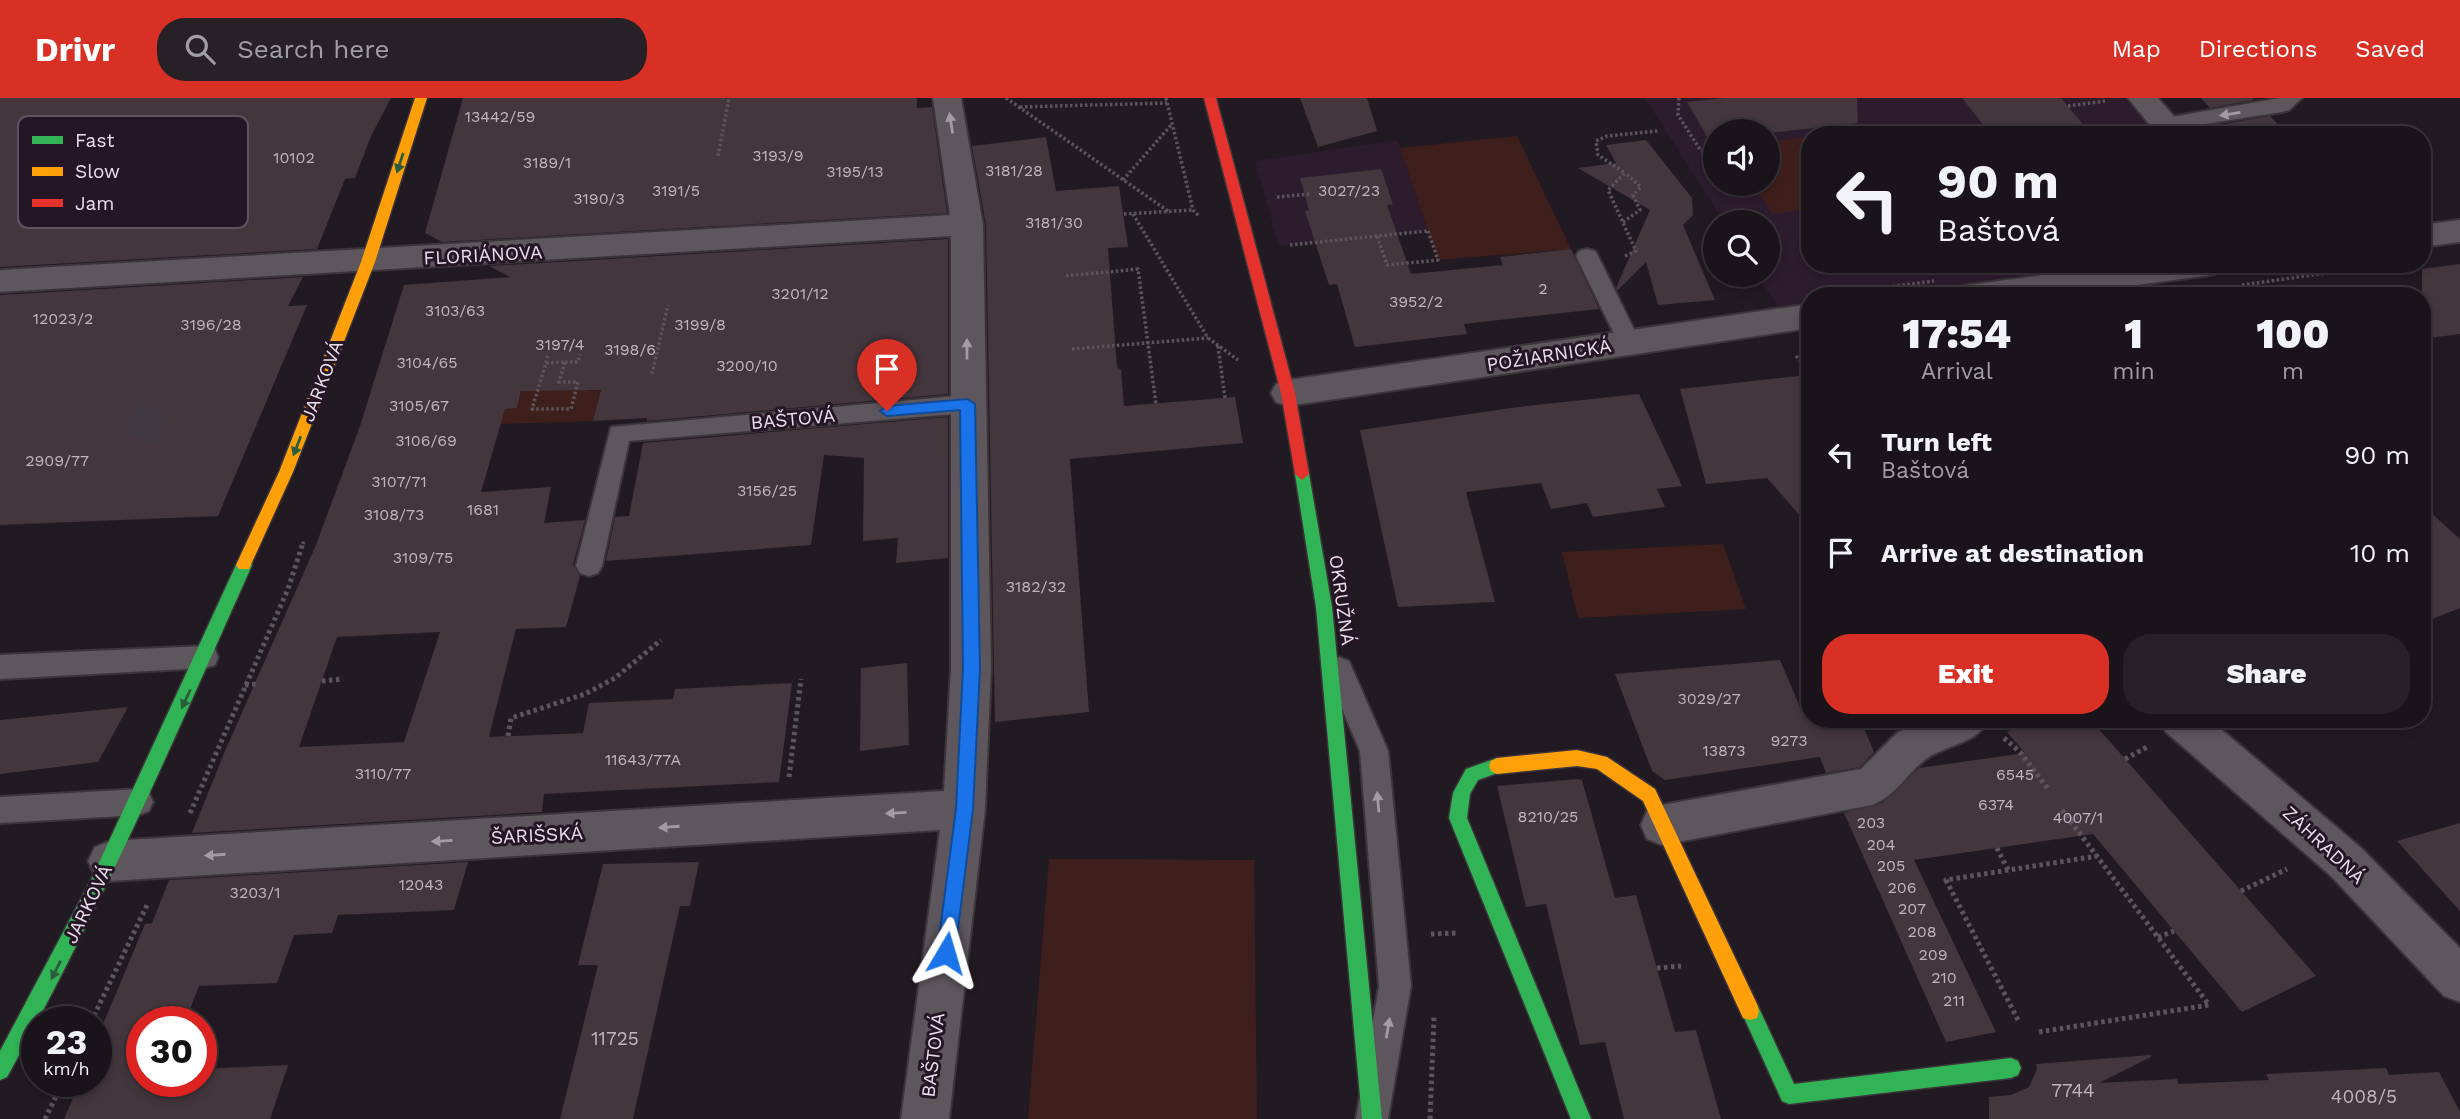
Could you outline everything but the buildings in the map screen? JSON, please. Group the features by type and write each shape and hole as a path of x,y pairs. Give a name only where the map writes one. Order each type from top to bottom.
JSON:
{"street":[{"name":"JARKOVÁ","path":"0,1070 41,999 139,802 287,470 368,262 421,98"},
{"name":"BAŠTOVÁ","path":"925,1119 964,809 971,668 967,225 947,98"},
{"name":"OKRUŽNÁ","path":"1210,98 1288,393 1327,639"},
{"path":"2129,99 2166,126"},
{"name":"FLORIÁNOVA","path":"0,281 368,262 967,225"},
{"path":"2431,235 2460,231"},
{"path":"2092,287 2220,275"},
{"name":"POŽIARNICKÁ","path":"1288,393 1629,342 1801,321"},
{"path":"1662,825 1872,786 1912,746 1981,728"},
{"name":"ZÁHRADNÁ","path":"2171,729 2345,861 2460,979"},
{"path":"1580,1119 1458,818 1462,793 1472,774 1492,766 1577,758 1601,762 1649,795 1789,1094 2011,1068"},
{"name":"ŠARIŠSKÁ","path":"110,861 964,809"}],"lane":[{"path":"2185,126 2282,106 2292,98"},
{"path":"1587,256 1629,342"},
{"name":"BAŠTOVÁ","path":"589,566 619,433 967,404"},
{"path":"1327,639 1374,751 1395,986 1372,1119"},
{"path":"0,667 205,657"},
{"path":"0,810 139,802"}],"path":[{"path":"718,156 729,98"},
{"path":"1006,98 1168,211"},
{"path":"1679,98 1678,115 1703,151"},
{"path":"2068,106 2129,99"},
{"path":"1019,107 1167,101 1193,210 1208,227"},
{"path":"1123,180 1172,124"},
{"path":"1623,222 1640,210 1633,195 1641,187 1598,155 1596,141 1607,136 1658,131"},
{"path":"1623,257 1636,251 1608,190 1625,173"},
{"path":"1265,198 1310,194"},
{"path":"1124,215 1193,210"},
{"path":"1133,214 1208,338 1239,360"},
{"path":"1279,246 1377,236 1428,231 1438,260 1387,265 1377,236"},
{"path":"1066,276 1138,268 1156,404"},
{"path":"2220,275 2251,273"},
{"path":"652,374 668,305"},
{"path":"1072,349 1208,338"},
{"path":"1218,345 1225,398"},
{"path":"546,363 578,362 580,354"},
{"path":"548,356 532,410 571,409 578,382 559,382 565,362"},
{"path":"508,736 511,718 585,694 615,678 661,640"},
{"path":"322,681 343,679"},
{"path":"783,820 801,679"},
{"path":"245,685 256,684"},
{"path":"1986,728 2020,752 2048,789"},
{"path":"2125,759 2171,729"},
{"path":"2011,1068 1998,1039 2209,1005 2062,810"},
{"path":"2070,820 2078,817"},
{"path":"1997,848 2008,870"},
{"path":"2020,1023 1946,880 2097,856"},
{"path":"2241,891 2289,868"},
{"path":"2158,937 2174,931"},
{"path":"46,1119 56,1097"}],"shaded area":[{"path":"1645,98 2125,98 2148,126 1801,126 1801,273 2085,273 1985,287 1801,287 1801,312 1783,315 1765,287 1780,287 1780,210 1716,210 1707,196 1780,196 1780,119 1703,119 1703,189"},
{"path":"1517,136 1571,249 1438,260 1400,148"},
{"path":"1801,138 1801,210 1780,213 1780,210 1770,210 1761,196 1780,196 1780,141"},
{"path":"1398,140 1428,231 1279,246 1255,161"},
{"path":"531,357 591,391 601,390 593,421 500,424 505,409 517,408"},
{"path":"1723,544 1746,609 1578,618 1562,552"},
{"path":"1049,859 1254,860 1257,1119 1028,1119"}],"tunnel":[{"path":"140,438 154,408"}],"traffic: fast":[{"path":"1302,474 1324,607 1372,1119"},
{"path":"0,1070 98,884 244,565"},
{"path":"1497,766 1472,774 1462,793 1458,818 1581,1119"},
{"path":"1750,1011 1789,1094 2011,1068"}],"traffic: slow":[{"path":"244,565 286,472 368,262 421,98"},
{"path":"1497,766 1577,758 1601,762 1649,795 1750,1011"}],"traffic: jam":[{"path":"1210,98 1288,393 1302,474"}],"route":[{"path":"887,411 967,404 971,668 964,809 946,953"}]}
